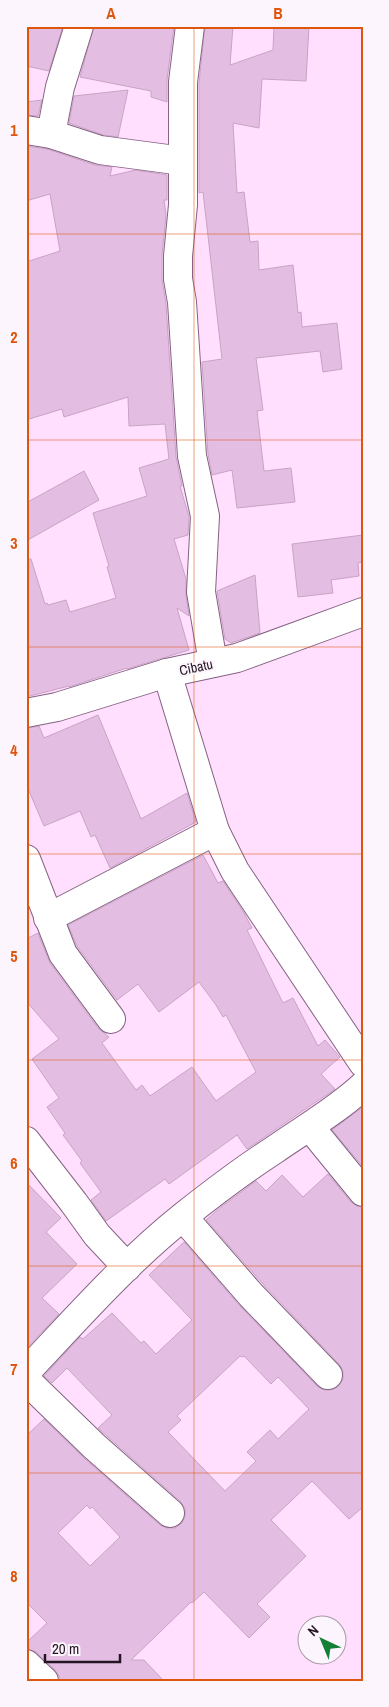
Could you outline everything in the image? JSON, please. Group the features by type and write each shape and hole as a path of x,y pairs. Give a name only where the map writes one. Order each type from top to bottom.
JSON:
{"street":[{"path":"79,26 60,87 39,132 100,150 182,161"},
{"path":"190,26 183,82 183,205 178,256 178,280 182,302 192,456 205,516 201,592 213,663"},
{"name":"Cibatu","path":"26,713 57,707 167,673 237,658 363,612"},
{"path":"167,673 215,831 235,871 363,1063"},
{"path":"48,918 215,831"},
{"path":"26,859 63,954 112,1018"},
{"path":"26,1372 127,1266 183,1217 243,1171 310,1127 363,1086"},
{"path":"310,1127 363,1192"},
{"path":"26,1141 74,1202 96,1235 127,1266"},
{"path":"183,1217 251,1295 328,1375"},
{"path":"26,1380 94,1446 170,1513"},
{"path":"26,1664 44,1681"}],"building":[{"path":"26,26 63,26 49,71 26,66"},
{"path":"94,26 174,26 167,80 167,102 151,97 151,91 80,77"},
{"path":"205,26 233,26 230,65 273,50 274,26 309,26 306,81 262,79 259,128 233,123 237,193 244,192 250,242 258,241 259,270 293,265 298,313 301,312 302,327 337,323 342,369 323,372 320,351 256,358 263,410 257,411 264,471 291,468 295,502 237,508 232,470 212,475 208,454 202,362 222,359 203,192 199,193 199,83"},
{"path":"128,90 118,137 103,135 69,123 74,96"},
{"path":"42,100 38,116 26,115 26,102"},
{"path":"26,146 47,149 95,165 112,167 110,176 136,170 167,175 167,200 164,200 166,215 162,279 166,304 176,457 182,486 180,486 189,517 188,535 174,539 186,579 189,616 177,608 189,650 69,687 26,697 26,559 31,559 45,604 47,603 48,605 66,600 70,612 116,598 107,567 109,566 93,513 147,496 139,468 169,459 165,424 129,426 128,397 64,417 62,409 26,420 26,262 60,251 50,194 26,201"},
{"path":"84,471 99,500 26,541 26,503"},
{"path":"363,535 363,562 358,563 359,576 331,580 333,593 298,597 292,544"},
{"path":"255,575 260,633 231,643 225,639 217,591"},
{"path":"98,715 141,819 187,793 196,822 110,868 95,835 91,837 80,811 44,826 26,784 26,728 39,726 44,738"},
{"path":"203,855 218,883 223,881 244,913 252,928 247,930 283,1003 293,998 318,1046 325,1040 340,1057 321,1074 335,1089 247,1149 237,1135 169,1184 165,1179 106,1221 91,1200 101,1192 80,1163 82,1161 63,1135 65,1133 47,1107 59,1098 32,1059 59,1039 26,1001 26,939 38,933 50,963 98,1028 109,1037 102,1043 136,1090 142,1085 150,1096 192,1067 216,1101 256,1072 226,1015 223,1017 199,982 159,1012 138,984 117,1000 77,946 68,925"},
{"path":"363,1107 363,1167 332,1130"},
{"path":"328,1174 351,1202 363,1207 363,1507 349,1519 312,1481 271,1520 306,1556 257,1604 270,1617 249,1638 204,1592 191,1602 131,1660 144,1660 164,1681 59,1681 59,1676 55,1670 36,1652 26,1649 26,1643 47,1623 26,1602 26,1436 44,1419 84,1458 160,1525 167,1528 175,1528 182,1523 185,1516 185,1508 180,1501 98,1428 112,1415 67,1368 52,1383 44,1376 80,1337 83,1339 112,1313 141,1343 144,1341 156,1354 192,1320 149,1275 184,1242 240,1306 317,1386 324,1390 338,1387 343,1379 343,1371 339,1364 263,1284 206,1220 256,1181 266,1191 282,1175 303,1197","holes":["240,1356 244,1356 271,1384 278,1377 309,1409 278,1439 270,1430 247,1452 256,1461 225,1491 168,1432 181,1420 177,1416","87,1505 90,1509 92,1507 120,1537 90,1566 58,1533"]},
{"path":"26,1182 61,1218 46,1232 77,1264 42,1298 59,1314 26,1349"}]}
